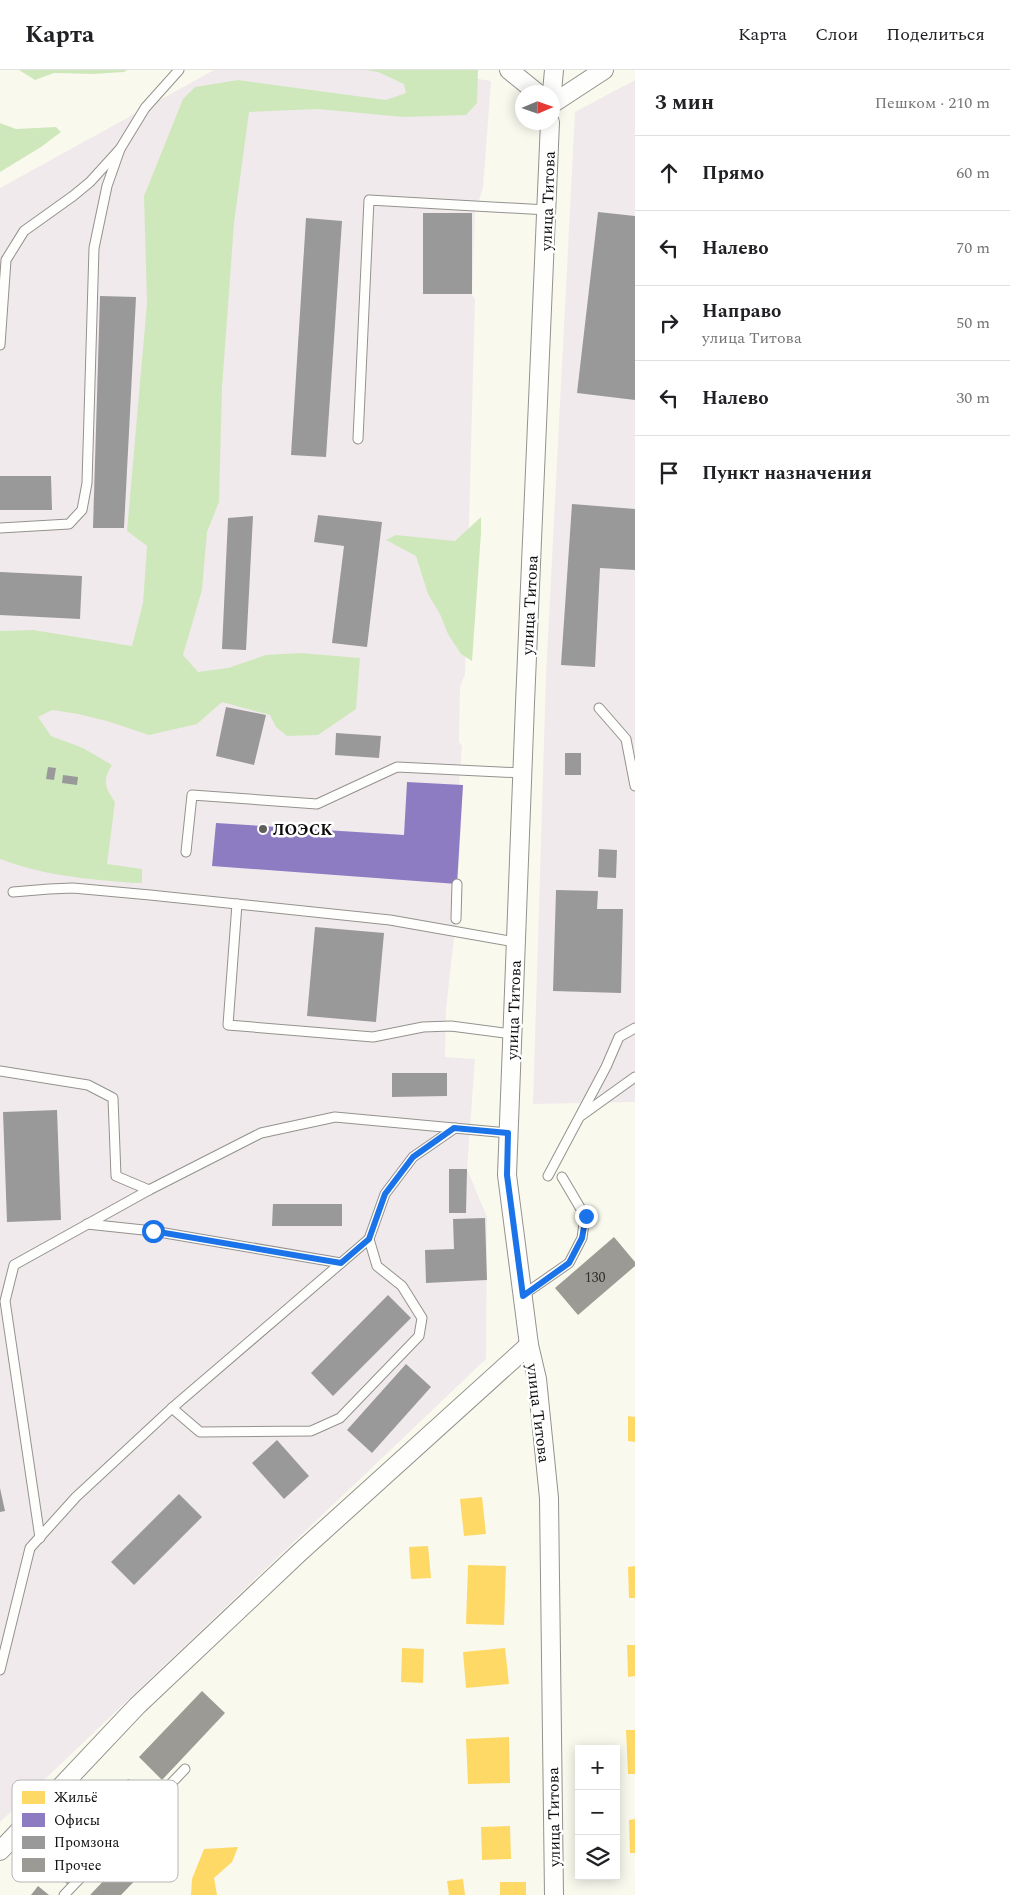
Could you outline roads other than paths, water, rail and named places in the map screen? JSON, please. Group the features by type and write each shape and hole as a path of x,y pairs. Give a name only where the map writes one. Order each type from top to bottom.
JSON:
{"street":[{"path":"510,70 528,85"},
{"path":"553,85 554,70"},
{"path":"560,99 604,70"},
{"name":"улица Титова","path":"550,130 507,1175 529,1346 536,1379 549,1498 554,1895"},
{"path":"67,1780 137,1706 299,1553 529,1346"},
{"path":"0,1851 12,1838"}],"lane":[{"path":"0,528 69,524 82,510 87,483 94,248 107,186 120,149 145,108 179,70"},
{"path":"0,345 6,260 24,231 84,187 120,149"},
{"path":"358,438 369,200 547,210"},
{"path":"598,708 626,738 635,786"},
{"path":"186,852 192,796 317,804 397,767 522,773"},
{"path":"456,919 457,884"},
{"path":"13,892 73,888 237,904 390,920 516,942"},
{"path":"237,904 228,1025 373,1037 423,1027 451,1026 512,1034"},
{"path":"548,1176 606,1067 619,1037 635,1028"},
{"path":"0,1072 88,1085 113,1098 116,1176 149,1190"},
{"path":"580,1117 635,1077"},
{"path":"40,1538 5,1301 14,1265 149,1190 261,1133 335,1117 508,1133"},
{"path":"0,1670 30,1548 76,1497 172,1408 369,1239 385,1194 413,1157 454,1128"},
{"path":"523,1296 569,1263 582,1238 586,1216 562,1177"},
{"path":"88,1224 153,1231 341,1263"},
{"path":"172,1408 200,1432 311,1431 340,1418 419,1336 422,1318 402,1286 377,1266 369,1239"},
{"path":"174,1780 185,1769"},
{"path":"64,1895 76,1882"}],"place":[{"name":"ЛОЭСК","path":"263,829"}]}
